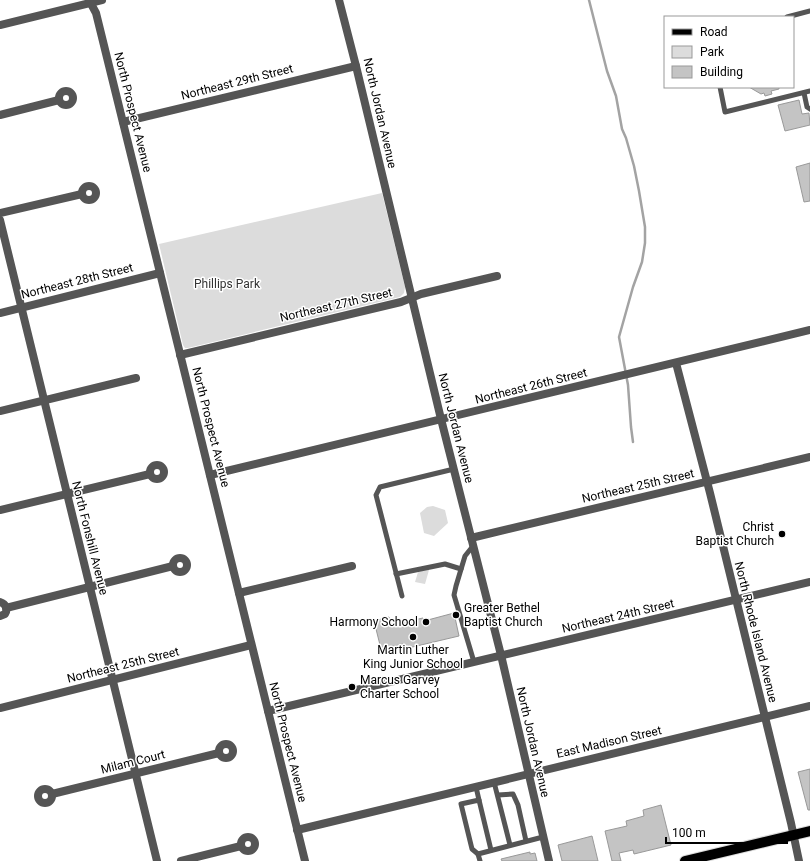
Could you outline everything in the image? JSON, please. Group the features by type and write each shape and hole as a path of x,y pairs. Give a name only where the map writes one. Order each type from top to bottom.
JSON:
{"main road":[{"path":"685,861 810,831"}],"street":[{"path":"0,25 90,1 102,0"},
{"name":"North Jordan Avenue","path":"339,0 441,419 501,655 549,861"},
{"name":"North Prospect Avenue","path":"90,1 96,13 305,861"},
{"name":"Northeast 29th Street","path":"123,122 356,66"},
{"path":"0,115 59,100"},
{"path":"0,214 82,194"},
{"name":"North Fonshill Avenue","path":"0,220 157,861"},
{"name":"Northeast 28th Street","path":"0,313 160,273"},
{"name":"Northeast 27th Street","path":"180,355 401,302 421,294 497,276"},
{"name":"Northeast 26th Street","path":"210,475 810,330"},
{"name":"North Rhode Island Avenue","path":"676,363 707,482 799,861"},
{"path":"0,411 136,378"},
{"name":"Northeast 25th Street","path":"471,538 810,457"},
{"path":"0,510 150,474"},
{"path":"0,616 5,614 7,610 3,605 90,587 173,566"},
{"path":"239,593 352,566"},
{"name":"Northeast 24th Street","path":"268,711 501,655 736,601 810,582"},
{"name":"Northeast 25th Street","path":"0,708 251,646"},
{"name":"East Madison Street","path":"297,830 810,706"},
{"name":"Milam Court","path":"52,794 219,753"},
{"path":"180,861 241,846"}],"lane":[{"path":"791,16 810,11"},
{"path":"720,88 725,112 810,91"},
{"path":"804,93 807,107 810,109"},
{"path":"402,596 376,495 380,487 454,469"},
{"path":"473,546 465,556 454,595 474,662"},
{"path":"396,574 445,564 461,569"},
{"path":"494,782 510,846"},
{"path":"476,787 491,850"},
{"path":"498,795 513,794 518,805 526,841"},
{"path":"479,800 461,804 472,849 478,854 480,861"},
{"path":"478,854 543,837"}],"green space":[{"name":"Phillips Park","path":"382,193 405,287 404,293 400,297 185,348 183,345 159,244"},
{"path":"433,506 445,510 448,523 434,536 424,533 420,513 427,507"},
{"path":"419,569 429,570 425,584 415,582"}],"building":[{"path":"751,88 779,88 771,91 772,94 765,96 764,93 761,94"},
{"path":"799,100 802,114 809,113 810,125 785,131 778,105"},
{"path":"810,163 810,201 804,202 796,167"},
{"path":"454,613 459,636 404,649 403,644 381,649 374,621 389,617 391,625 423,618 424,621"},
{"path":"810,769 810,810 808,810 798,772"},
{"path":"661,805 671,845 634,854 633,850 619,853 621,861 612,861 605,831 627,826 626,821 644,816 643,810"},
{"path":"592,836 598,861 562,861 558,845"},
{"path":"530,852 530,854 535,853 537,861 502,861 501,859"}],"waterway":[{"path":"589,0 607,71 616,96 622,129 634,166 645,227 645,243 642,262 633,287 619,337 628,385 633,442"}],"place":[{"name":"Christ Baptist Church","path":"782,534"},
{"name":"Greater Bethel Baptist Church","path":"456,615"},
{"name":"Harmony School","path":"426,622"},
{"name":"Martin Luther King Junior School","path":"413,637"},
{"name":"Marcus Garvey Charter School","path":"352,687"}]}
